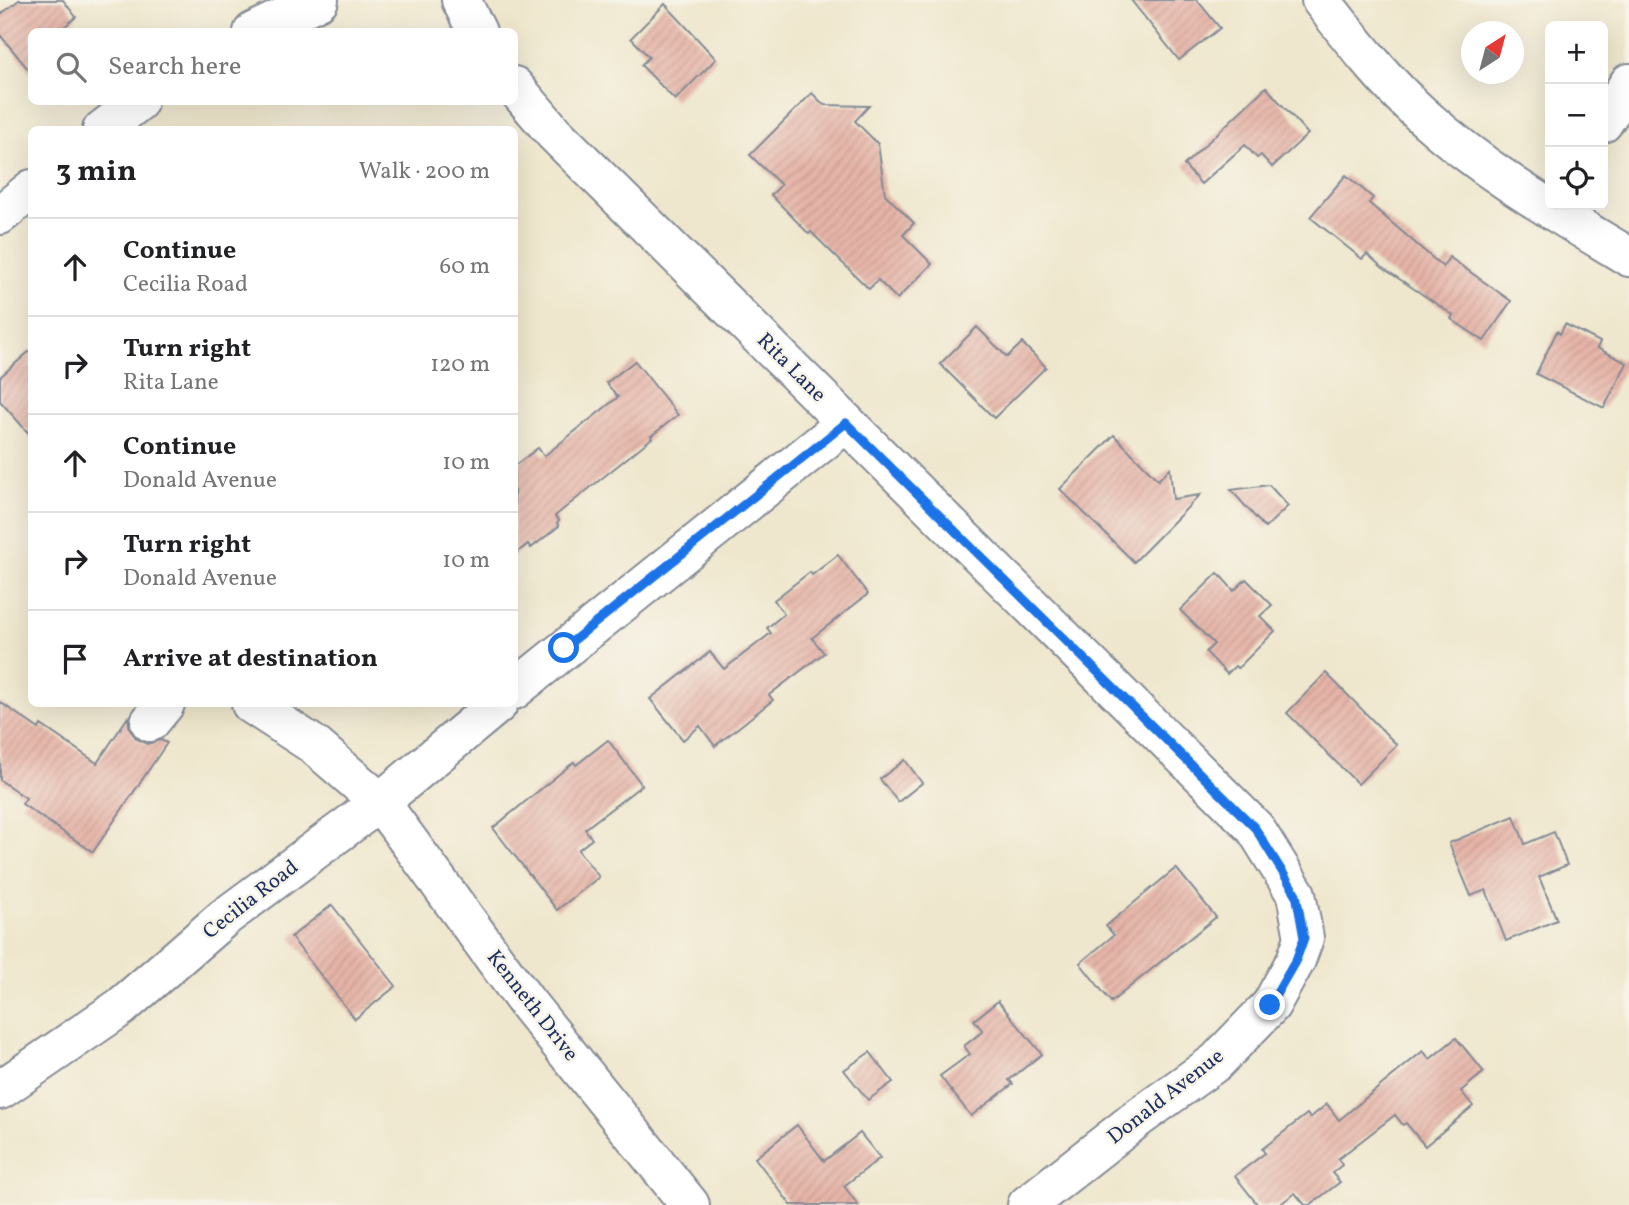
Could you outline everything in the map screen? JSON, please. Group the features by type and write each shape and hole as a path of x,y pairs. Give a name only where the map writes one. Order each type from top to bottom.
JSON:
{"street":[{"path":"261,28 319,0"},
{"path":"461,0 475,28"},
{"path":"1321,0 1358,47 1422,116 1513,187 1545,204"},
{"path":"1608,115 1629,83"},
{"name":"Rita Lane","path":"518,91 554,133 1255,828 1296,894"},
{"path":"107,126 134,105"},
{"path":"1,213 28,192"},
{"path":"1555,210 1629,257"},
{"path":"518,687 846,423"},
{"name":"Kenneth Drive","path":"256,707 314,745 380,802 527,1003 690,1205"},
{"name":"Cecilia Road","path":"0,1090 121,1007 226,917 380,802 494,707"},
{"name":"Donald Avenue","path":"1027,1205 1138,1118 1216,1062 1270,1005 1296,960 1304,938 1296,894"}],"building":[{"path":"19,0 63,0 76,17 63,28 28,28 28,69 0,35 0,15"},
{"path":"1131,0 1197,0 1220,28 1179,60"},
{"path":"665,4 716,59 675,100 641,65 649,57 631,38"},
{"path":"1266,87 1308,134 1272,167 1261,155 1257,158 1245,145 1201,184 1184,165"},
{"path":"812,93 824,105 869,106 855,121 878,144 885,194 914,223 903,235 932,264 897,299 878,280 869,289 811,232 809,234 771,195 781,185 750,155"},
{"path":"1346,175 1373,198 1369,203 1443,267 1449,257 1511,301 1484,341 1451,319 1453,315 1383,268 1367,254 1362,259 1310,217"},
{"path":"1565,324 1600,342 1597,348 1627,363 1604,408 1536,374 1557,331 1560,334"},
{"path":"977,327 1007,357 1022,343 1046,367 994,418 940,364"},
{"path":"28,352 28,432 0,401 0,377"},
{"path":"635,361 678,415 555,516 559,520 559,526 531,548 528,544 518,552 518,463 538,448 544,456 618,397 606,383"},
{"path":"1114,435 1158,480 1170,468 1173,499 1200,495 1134,562 1060,489"},
{"path":"1269,485 1288,506 1265,528 1231,490"},
{"path":"838,555 868,594 812,638 824,653 769,695 773,700 715,746 700,726 683,740 650,699 710,652 724,669 771,633 767,628 784,614 774,600 810,572 812,575"},
{"path":"1218,573 1234,591 1246,579 1272,605 1260,616 1275,631 1238,668 1235,666 1227,674 1206,652 1214,644 1180,610"},
{"path":"1326,673 1397,745 1358,784 1287,713"},
{"path":"0,702 39,729 41,725 97,763 128,717 130,730 137,739 147,744 161,740 167,743 93,852 22,804 26,798 0,780"},
{"path":"608,740 642,785 585,829 592,839 578,850 599,877 557,910 493,828 574,762 576,765"},
{"path":"905,760 922,783 898,802 880,779"},
{"path":"1514,816 1525,844 1554,832 1567,865 1539,877 1557,920 1506,941 1486,890 1471,896 1449,843"},
{"path":"1176,868 1216,917 1111,1002 1080,963 1114,935 1106,926"},
{"path":"332,905 396,986 355,1019 291,937"},
{"path":"998,1001 1042,1054 1009,1080 1013,1084 971,1116 940,1076 970,1054 964,1046 983,1031 974,1020"},
{"path":"1456,1038 1484,1072 1461,1091 1473,1106 1425,1146 1406,1123 1403,1125 1395,1115 1338,1159 1342,1165 1332,1173 1340,1182 1310,1205 1305,1205 1295,1193 1279,1205 1258,1205 1235,1176 1265,1153 1262,1149 1307,1114 1310,1118 1327,1104 1339,1120 1423,1051 1430,1059"},
{"path":"870,1052 893,1082 868,1100 844,1070"},
{"path":"797,1125 824,1161 860,1133 880,1158 844,1186 858,1205 791,1205 755,1158"}],"route":[{"path":"564,648 846,423 1255,828 1296,894 1304,938 1296,960 1270,1005"}]}
